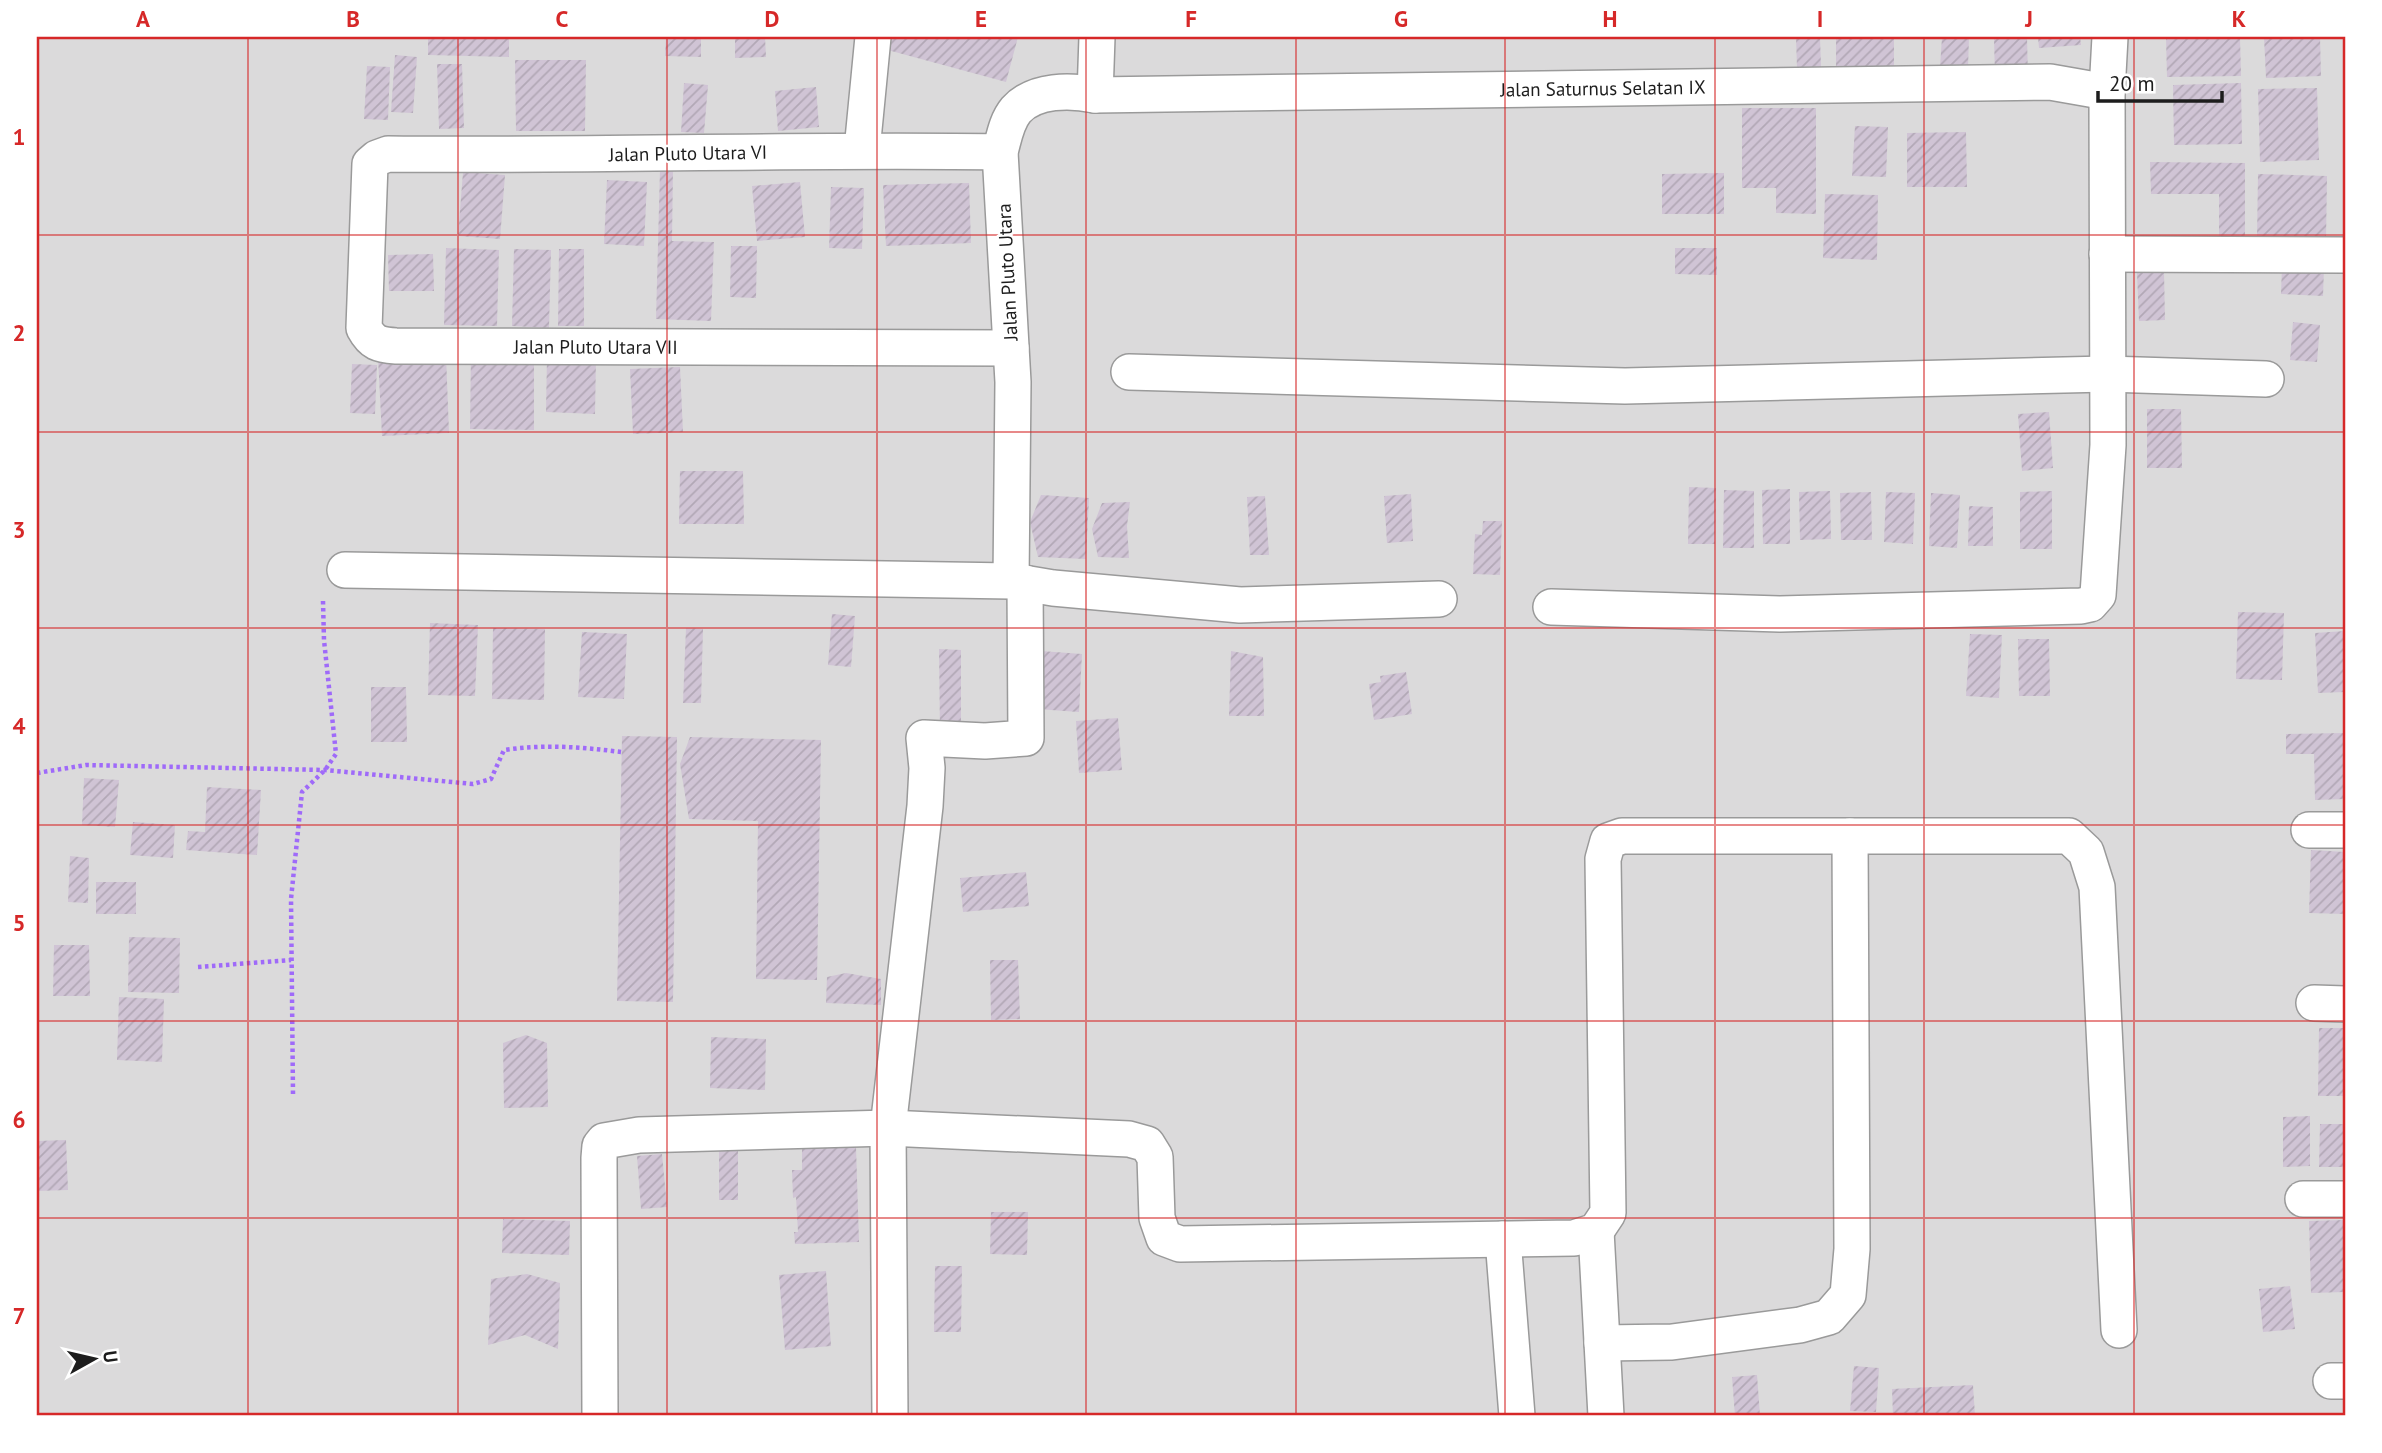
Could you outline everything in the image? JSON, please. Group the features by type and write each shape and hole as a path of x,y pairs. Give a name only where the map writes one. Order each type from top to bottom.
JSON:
{"street":[{"path":"862,150 873,37"},
{"path":"1096,95 1097,37"},
{"path":"1551,607 1780,614 2091,604 2098,595 2108,444 2107,92 2110,37"},
{"name":"Jalan Saturnus Selatan IX","path":"1096,95 2050,82 2107,92"},
{"name":"Jalan Pluto Utara","path":"888,1128 925,806 927,768 924,738 985,741 1027,738 1018,582 1013,382 1000,152 1008,123 1017,109 1028,101 1074,90 1096,95"},
{"name":"Jalan Pluto Utara VI","path":"377,158 388,154 862,150 1000,152"},
{"name":"Jalan Pluto Utara VII","path":"377,158 370,164 363,328 370,339 379,345 1011,348"},
{"path":"2108,254 2345,255"},
{"path":"1129,372 1625,386 2107,374 2266,379"},
{"path":"345,570 1018,582 1053,588 1240,605 1439,599"},
{"path":"2309,830 2345,830"},
{"path":"1606,1416 1597,1231 1608,1213 1603,859 1608,841 1622,836 2069,836 2086,852 2097,887 2119,1330"},
{"path":"1602,1343 1672,1342 1800,1325 1829,1317 1848,1294 1852,1249 1850,836"},
{"path":"888,1128 890,1416"},
{"path":"600,1416 599,1158 601,1143 604,1141 639,1135 888,1128 1129,1139 1147,1144 1155,1157 1157,1218 1164,1238 1180,1244 1574,1238 1597,1231"},
{"path":"2303,1199 2345,1199"},
{"path":"1503,1239 1517,1416"}],"path":[{"path":"293,1094 291,899 302,792 336,754 324,640 322,590 328,572 345,570"},
{"path":"37,773 86,765 325,769 473,784 491,779 504,750 571,745 621,752"},
{"path":"198,967 291,960"}],"shaded area":[{"path":"37,37 2345,37 2345,1416 37,1416"}],"building":[{"path":"428,37 509,37 509,57 428,55"},
{"path":"666,37 701,37 701,57 665,56"},
{"path":"735,37 765,37 766,57 735,58"},
{"path":"887,37 1018,37 1006,82 884,49"},
{"path":"1796,37 1820,37 1821,67 1797,69"},
{"path":"1836,37 1894,37 1894,70 1836,71"},
{"path":"1942,37 1969,37 1968,68 1940,67"},
{"path":"1994,37 2027,37 2028,78 1995,78"},
{"path":"2038,37 2080,37 2081,45 2039,48"},
{"path":"2166,37 2240,37 2241,76 2167,77"},
{"path":"2264,37 2320,37 2321,76 2266,78"},
{"path":"395,55 417,57 413,113 391,112"},
{"path":"515,60 586,60 585,131 516,131"},
{"path":"437,64 462,64 464,128 439,129"},
{"path":"367,66 390,67 388,120 364,119"},
{"path":"684,83 708,85 704,133 681,132"},
{"path":"2241,83 2242,144 2174,145 2173,85"},
{"path":"816,87 819,127 778,131 775,91"},
{"path":"2317,88 2319,160 2260,162 2258,89"},
{"path":"1742,108 1816,108 1816,214 1776,213 1776,188 1742,188"},
{"path":"1855,126 1888,127 1886,177 1852,176"},
{"path":"1966,132 1967,187 1907,187 1907,133"},
{"path":"2150,162 2245,163 2245,244 2219,244 2219,194 2151,194"},
{"path":"660,169 673,169 672,241 714,242 711,321 656,319"},
{"path":"463,172 505,175 500,239 458,236"},
{"path":"1724,173 1724,214 1662,214 1662,174"},
{"path":"2258,174 2327,176 2326,241 2257,239"},
{"path":"607,180 647,182 644,246 604,244"},
{"path":"800,182 805,237 757,241 752,186"},
{"path":"969,183 971,243 886,246 883,185"},
{"path":"831,187 864,188 862,249 829,248"},
{"path":"1825,194 1878,195 1877,260 1823,258"},
{"path":"731,246 757,246 756,298 730,297"},
{"path":"446,248 499,250 497,326 444,325"},
{"path":"1675,248 1717,248 1717,275 1675,274"},
{"path":"514,249 551,250 549,328 512,326"},
{"path":"559,249 584,249 584,326 558,326"},
{"path":"433,254 434,291 389,291 388,255"},
{"path":"2282,266 2324,267 2323,296 2281,294"},
{"path":"2164,272 2165,320 2139,321 2137,273"},
{"path":"2293,322 2320,325 2317,362 2290,360"},
{"path":"471,352 534,353 534,430 470,429"},
{"path":"446,355 449,433 382,436 378,358"},
{"path":"547,357 596,358 595,414 546,412"},
{"path":"352,364 377,365 375,414 350,413"},
{"path":"680,367 683,432 633,434 630,369"},
{"path":"2147,409 2181,409 2182,468 2147,468"},
{"path":"2049,412 2053,468 2022,471 2018,414"},
{"path":"680,471 743,471 744,524 679,524"},
{"path":"1689,487 1716,488 1715,544 1688,544"},
{"path":"1790,489 1790,544 1763,544 1762,490"},
{"path":"1724,490 1754,491 1754,548 1723,548"},
{"path":"1830,491 1831,539 1800,540 1799,492"},
{"path":"2052,491 2052,549 2020,549 2020,492"},
{"path":"1871,492 1872,540 1841,540 1840,493"},
{"path":"1886,492 1915,493 1913,544 1884,542"},
{"path":"1931,493 1960,495 1957,548 1929,546"},
{"path":"1411,494 1413,541 1387,543 1384,496"},
{"path":"1041,495 1089,498 1086,559 1038,557 1030,522"},
{"path":"1265,496 1269,555 1250,555 1247,497"},
{"path":"1130,502 1127,526 1129,558 1098,557 1092,529 1102,503"},
{"path":"1969,506 1993,507 1993,546 1968,546"},
{"path":"1483,521 1502,521 1500,575 1473,574 1475,534 1482,535"},
{"path":"2238,612 2284,613 2282,680 2236,679"},
{"path":"832,614 855,616 851,667 828,665"},
{"path":"430,623 478,625 475,696 428,695"},
{"path":"493,628 545,629 544,700 492,699"},
{"path":"686,628 703,629 701,703 683,703"},
{"path":"2345,631 2345,692 2318,693 2315,633"},
{"path":"582,632 627,634 624,699 578,697"},
{"path":"1970,634 2002,635 1999,698 1966,696"},
{"path":"2018,639 2049,639 2050,696 2019,696"},
{"path":"939,649 961,650 961,734 940,735"},
{"path":"1041,651 1082,654 1079,712 1037,709"},
{"path":"1231,651 1263,657 1264,716 1229,716"},
{"path":"1406,672 1412,714 1374,720 1369,684 1381,682 1380,676"},
{"path":"371,687 406,687 407,742 371,742"},
{"path":"1118,718 1122,770 1079,773 1076,721"},
{"path":"2345,733 2345,799 2315,800 2314,754 2286,754 2286,734"},
{"path":"622,736 677,737 673,1002 617,1001"},
{"path":"690,737 821,740 817,980 756,979 758,821 689,819 680,764"},
{"path":"84,778 119,780 115,827 82,825"},
{"path":"207,787 261,790 257,855 186,850 188,831 205,832"},
{"path":"133,822 175,825 173,858 130,855"},
{"path":"2311,850 2345,852 2345,914 2309,913"},
{"path":"70,856 89,858 88,903 68,902"},
{"path":"1026,872 1029,906 963,912 960,878"},
{"path":"96,882 136,882 136,914 96,914"},
{"path":"129,937 180,938 179,993 128,992"},
{"path":"54,945 89,945 90,996 53,996"},
{"path":"990,960 1018,960 1020,1019 991,1020"},
{"path":"846,973 881,979 881,1005 826,1003 827,977"},
{"path":"119,997 164,999 162,1062 117,1060"},
{"path":"2319,1028 2345,1028 2345,1096 2318,1096"},
{"path":"526,1035 547,1043 548,1107 504,1108 503,1043"},
{"path":"711,1037 766,1039 765,1090 710,1088"},
{"path":"2310,1116 2310,1166 2283,1167 2283,1117"},
{"path":"2320,1124 2345,1124 2345,1167 2319,1167"},
{"path":"66,1140 68,1190 37,1191 37,1141"},
{"path":"719,1145 738,1145 738,1200 719,1200"},
{"path":"856,1147 859,1242 795,1244 794,1232 798,1232 792,1170 802,1170 802,1149"},
{"path":"662,1154 667,1207 641,1209 637,1156"},
{"path":"991,1212 1028,1212 1027,1255 990,1254"},
{"path":"503,1219 570,1221 569,1255 502,1253"},
{"path":"2345,1220 2345,1292 2311,1293 2309,1221"},
{"path":"935,1266 962,1266 961,1332 934,1332"},
{"path":"826,1271 831,1346 785,1350 779,1275"},
{"path":"527,1274 560,1283 558,1349 525,1335 488,1345 491,1279"},
{"path":"2290,1286 2295,1329 2263,1332 2259,1289"},
{"path":"1854,1366 1879,1368 1876,1412 1850,1411"},
{"path":"1757,1375 1760,1416 1735,1416 1732,1377"},
{"path":"1973,1385 1975,1416 1893,1416 1892,1389"}]}
